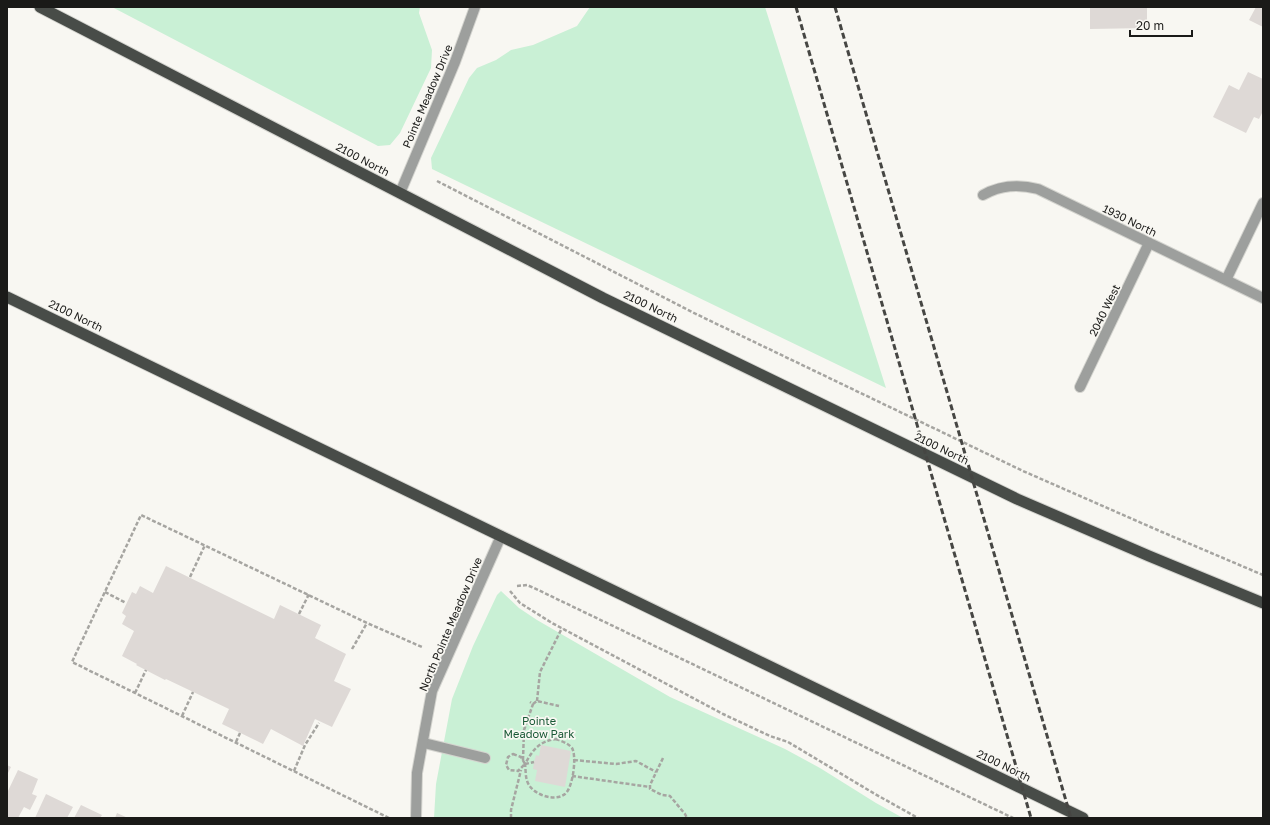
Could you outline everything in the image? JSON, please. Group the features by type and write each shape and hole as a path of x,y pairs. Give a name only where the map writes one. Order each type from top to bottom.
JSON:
{"highway":[{"name":"2100 North","path":"40,7 603,298 1017,499 1149,556 1263,602"},
{"name":"2100 North","path":"7,297 1084,818"}],"street":[{"name":"Pointe Meadow Drive","path":"400,193 455,62 475,7"},
{"name":"1930 North","path":"983,195 992,190 1013,186 1026,186 1038,190 1263,298"},
{"path":"1226,280 1263,203"},
{"name":"2040 West","path":"1080,387 1149,243"},
{"name":"North Pointe Meadow Drive","path":"416,818 417,773 424,743 432,691 501,536"},
{"path":"424,743 485,758"}],"path":[{"path":"437,181 696,314 1023,471 1263,575"},
{"path":"389,818 72,662 141,514 422,648"},
{"path":"190,577 206,545"},
{"path":"517,586 527,585 534,588 1013,818"},
{"path":"510,591 520,602 562,628 723,714 770,736 788,742 918,818"},
{"path":"105,592 126,603"},
{"path":"299,614 309,594"},
{"path":"352,649 367,623"},
{"path":"537,701 540,672 562,628"},
{"path":"135,693 146,670"},
{"path":"182,716 194,692"},
{"path":"523,760 524,730 531,703 537,701 559,706"},
{"path":"294,771 305,745 319,723"},
{"path":"236,742 240,733"},
{"path":"511,818 518,778 522,768 525,764 534,749 545,741 556,739 566,743 573,749 574,760 570,789 563,795 552,797 546,796 533,790 528,784 525,764 523,760 518,755 513,754 508,757 506,762 507,768 512,771 518,771 522,768"},
{"path":"650,787 663,758"},
{"path":"574,760 616,764 636,761 656,772"},
{"path":"525,764 534,762"},
{"path":"572,776 650,787 650,789 662,795 670,796 687,818"}],"green space":[{"path":"112,7 420,7 419,13 432,50 431,68 400,133 390,145 378,146"},
{"path":"590,7 765,7 886,388 432,169 431,158 469,78 477,68 496,60 511,50 533,45 577,26"},
{"name":"Pointe Meadow Park","path":"501,591 519,608 537,620 670,697 785,749 820,768 903,818 434,818 436,784 452,699 473,646 497,595"}],"building":[{"path":"1090,7 1147,7 1147,28 1090,29"},
{"path":"1256,7 1263,7 1263,27 1249,20"},
{"path":"1248,72 1263,79 1263,111 1259,119 1254,117 1246,133 1213,117 1229,85 1239,90"},
{"path":"166,566 274,619 280,605 321,625 315,638 346,654 334,681 351,689 332,727 315,719 303,746 271,729 263,744 222,724 229,709 166,679 165,680 122,656 134,631 122,624 126,616 122,613 132,592 136,594 140,586 153,593"},
{"path":"541,745 571,751 565,787 535,781 537,770 533,769 534,762 536,755 539,756"},
{"path":"7,765 11,767 7,775"},
{"path":"18,770 38,779 32,794 37,796 30,810 24,807 18,818 7,818 7,793"},
{"path":"46,794 73,807 67,818 35,818"},
{"path":"81,805 102,815 100,818 74,818"},
{"path":"117,813 128,818 115,818"}],"railway":[{"path":"796,7 1031,818"},
{"path":"835,7 1071,818"}]}
